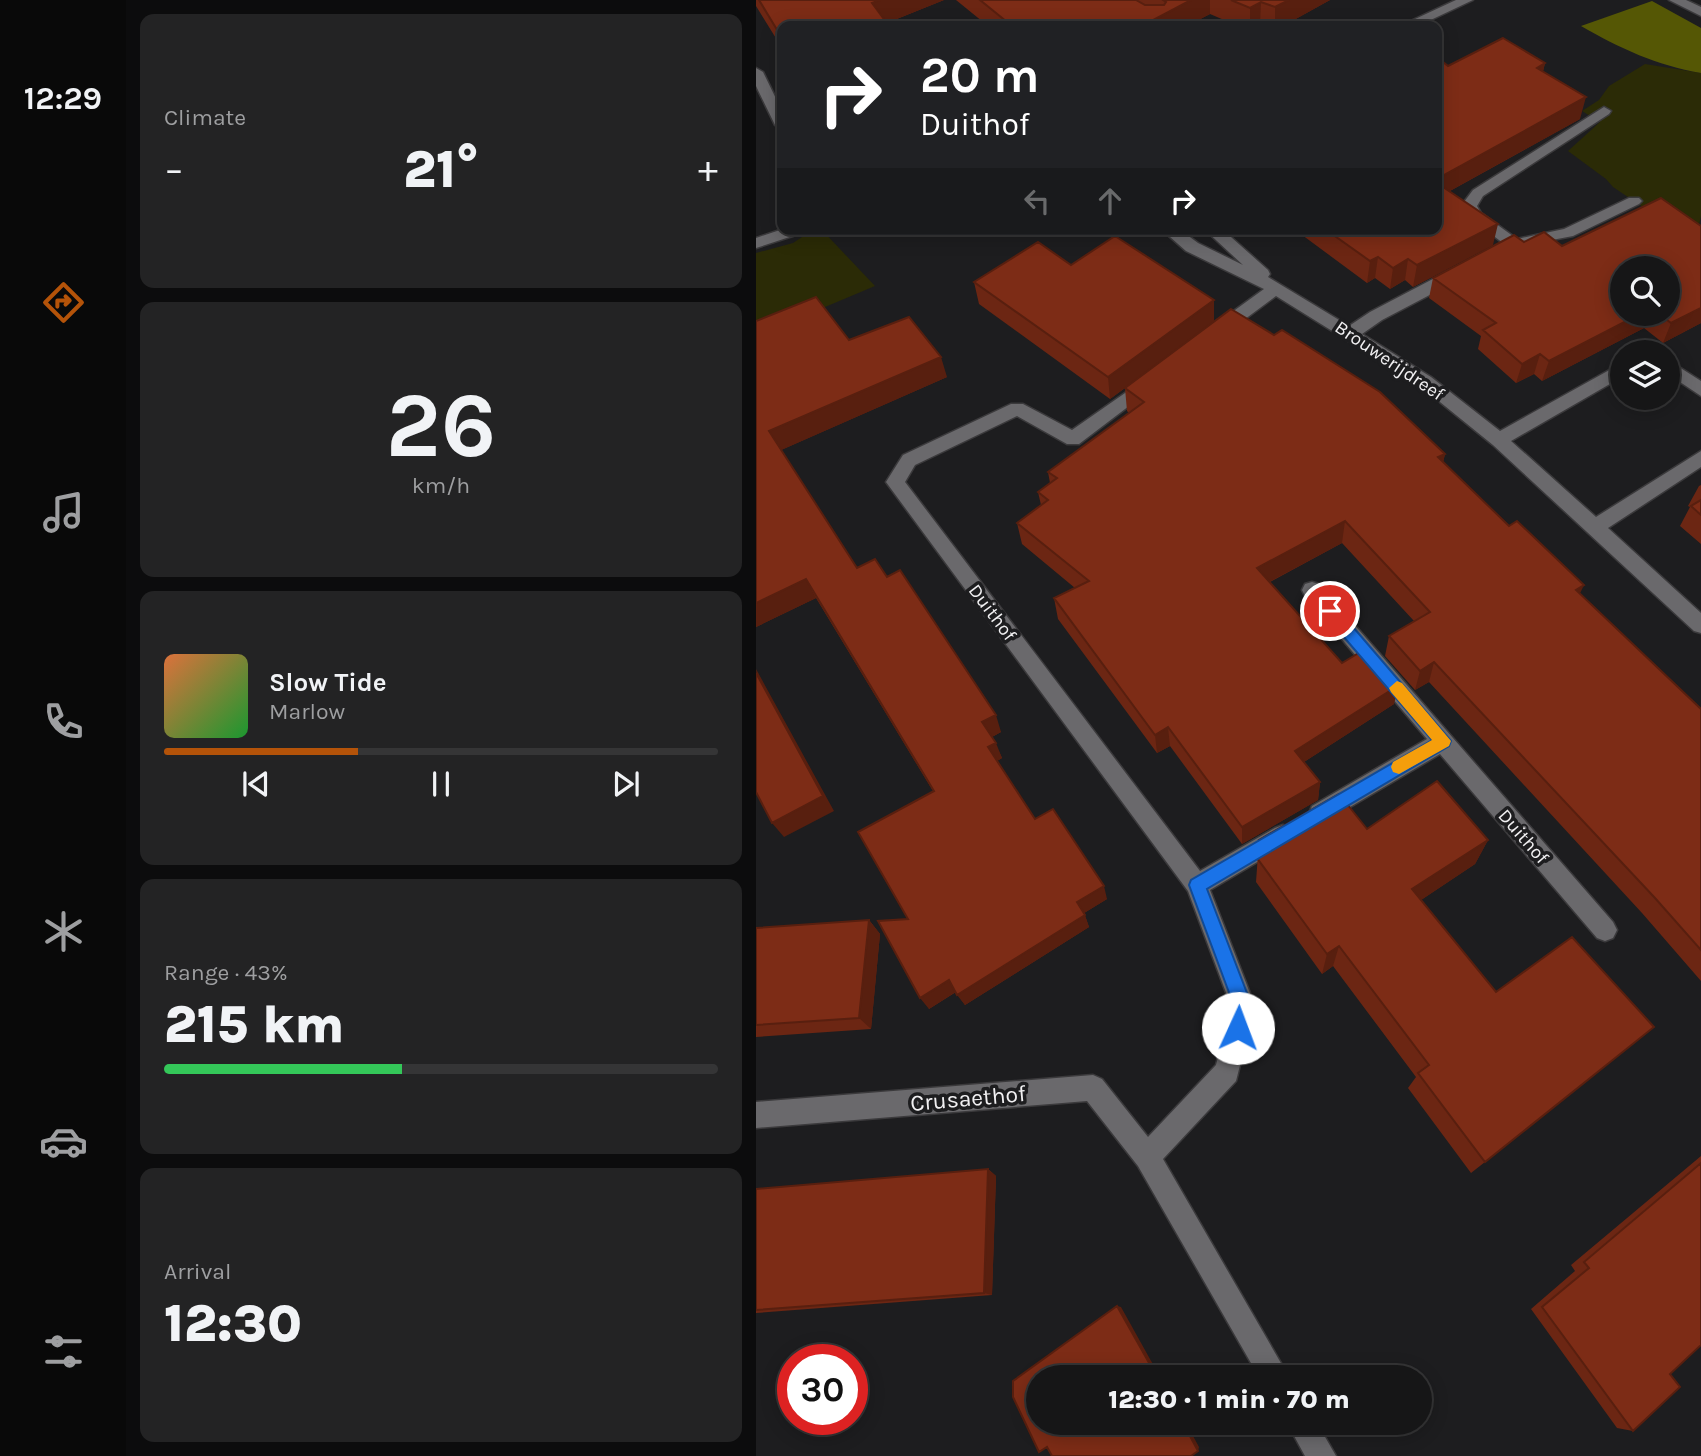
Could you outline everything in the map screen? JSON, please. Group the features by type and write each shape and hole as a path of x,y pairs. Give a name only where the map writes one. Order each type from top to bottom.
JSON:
{"street":[{"path":"1419,21 1467,0"},
{"path":"1675,0 1701,12"},
{"path":"756,72 777,115"},
{"path":"1514,244 1476,216 1469,205 1478,193 1604,111"},
{"path":"1351,333 1376,316 1514,244 1568,233 1634,201"},
{"path":"756,243 781,235"},
{"name":"Brouwerijdreef","path":"1177,235 1192,247 1276,288 1425,381 1499,440 1701,625"},
{"name":"Brouwerijdreef","path":"1219,235 1276,288"},
{"path":"1208,338 1276,288"},
{"name":"Duithof","path":"1166,370 1073,439 1017,408 909,460 895,482 1197,885"},
{"path":"1680,375 1701,390"},
{"path":"1499,440 1610,376"},
{"path":"1595,527 1701,458"},
{"name":"Duithof","path":"1311,590 1605,930"},
{"path":"1147,1157 1227,1072 1243,1006 1197,885 1443,741"},
{"name":"Crusaethof","path":"756,1115 1093,1088 1147,1157 1268,1365"},
{"path":"1308,1435 1321,1456"}],"shaded area":[{"path":"1652,1 1701,28 1701,73 1669,66 1639,55 1581,26"},
{"path":"1645,64 1701,73 1701,216 1695,242 1613,187 1568,151 1600,122 1582,111 1599,100 1609,86"},
{"path":"805,235 827,235 875,286 756,336 756,253 793,243"}],"building":[{"path":"759,0 880,0 872,3 885,21 777,21 777,30"},
{"path":"980,0 1136,0 1145,5 1164,5 1166,2 1163,0 1191,0 1151,21 1006,21"},
{"path":"1231,0 1289,0 1275,7 1261,2 1250,8"},
{"path":"1503,38 1545,63 1537,68 1586,97 1442,176 1442,62 1448,66"},
{"path":"1442,186 1498,224 1417,265 1408,259 1393,268 1378,257 1370,261 1333,235 1442,235"},
{"path":"1661,198 1701,226 1701,308 1680,318 1680,256 1610,256 1610,326 1617,326 1549,361 1540,354 1522,364 1483,330 1496,323 1433,278 1514,235 1524,242 1544,232 1562,246"},
{"path":"1115,236 1214,300 1108,377 974,282 1038,242 1071,265"},
{"path":"816,297 849,340 909,317 941,357 769,431 857,568 875,559 887,577 900,570 996,715 982,722 996,743 988,747 1035,819 1053,809 1104,886 1077,902 1085,915 957,995 949,980 920,998 878,921 908,919 858,832 934,791 806,579 756,603 756,321"},
{"path":"1231,309 1274,335 1282,330 1380,392 1445,454 1438,457 1509,526 1517,521 1584,585 1576,590 1701,709 1701,950 1434,662 1420,671 1389,636 1430,612 1345,521 1257,568 1342,663 1367,648 1399,685 1295,751 1320,782 1242,827 1168,727 1155,735 1054,598 1089,581 1017,523 1048,500 1038,492 1057,478 1048,472 1144,402 1125,388"},
{"path":"1701,500 1701,515 1691,506"},
{"path":"756,673 823,796 772,823 756,792"},
{"path":"1437,781 1488,840 1412,889 1496,992 1572,937 1654,1027 1485,1162 1418,1073 1429,1065 1339,946 1327,954 1257,858 1268,852 1259,840 1339,794 1367,829"},
{"path":"869,920 859,1018 756,1025 756,928"},
{"path":"1701,1163 1701,1345 1670,1374 1680,1387 1633,1431 1542,1307 1589,1268 1584,1262"},
{"path":"988,1169 984,1293 756,1310 756,1189"},
{"path":"1117,1306 1150,1365 1035,1365"},
{"path":"1026,1372 1026,1424 1013,1397 1013,1381"},
{"path":"1031,1435 1189,1435 1198,1451 1191,1456 1052,1456 1047,1447 1039,1452"}],"slow traffic":[{"path":"1397,688 1443,741 1399,767"}],"route":[{"path":"1238,1028 1243,1006 1197,885 1443,741 1330,611"}]}
